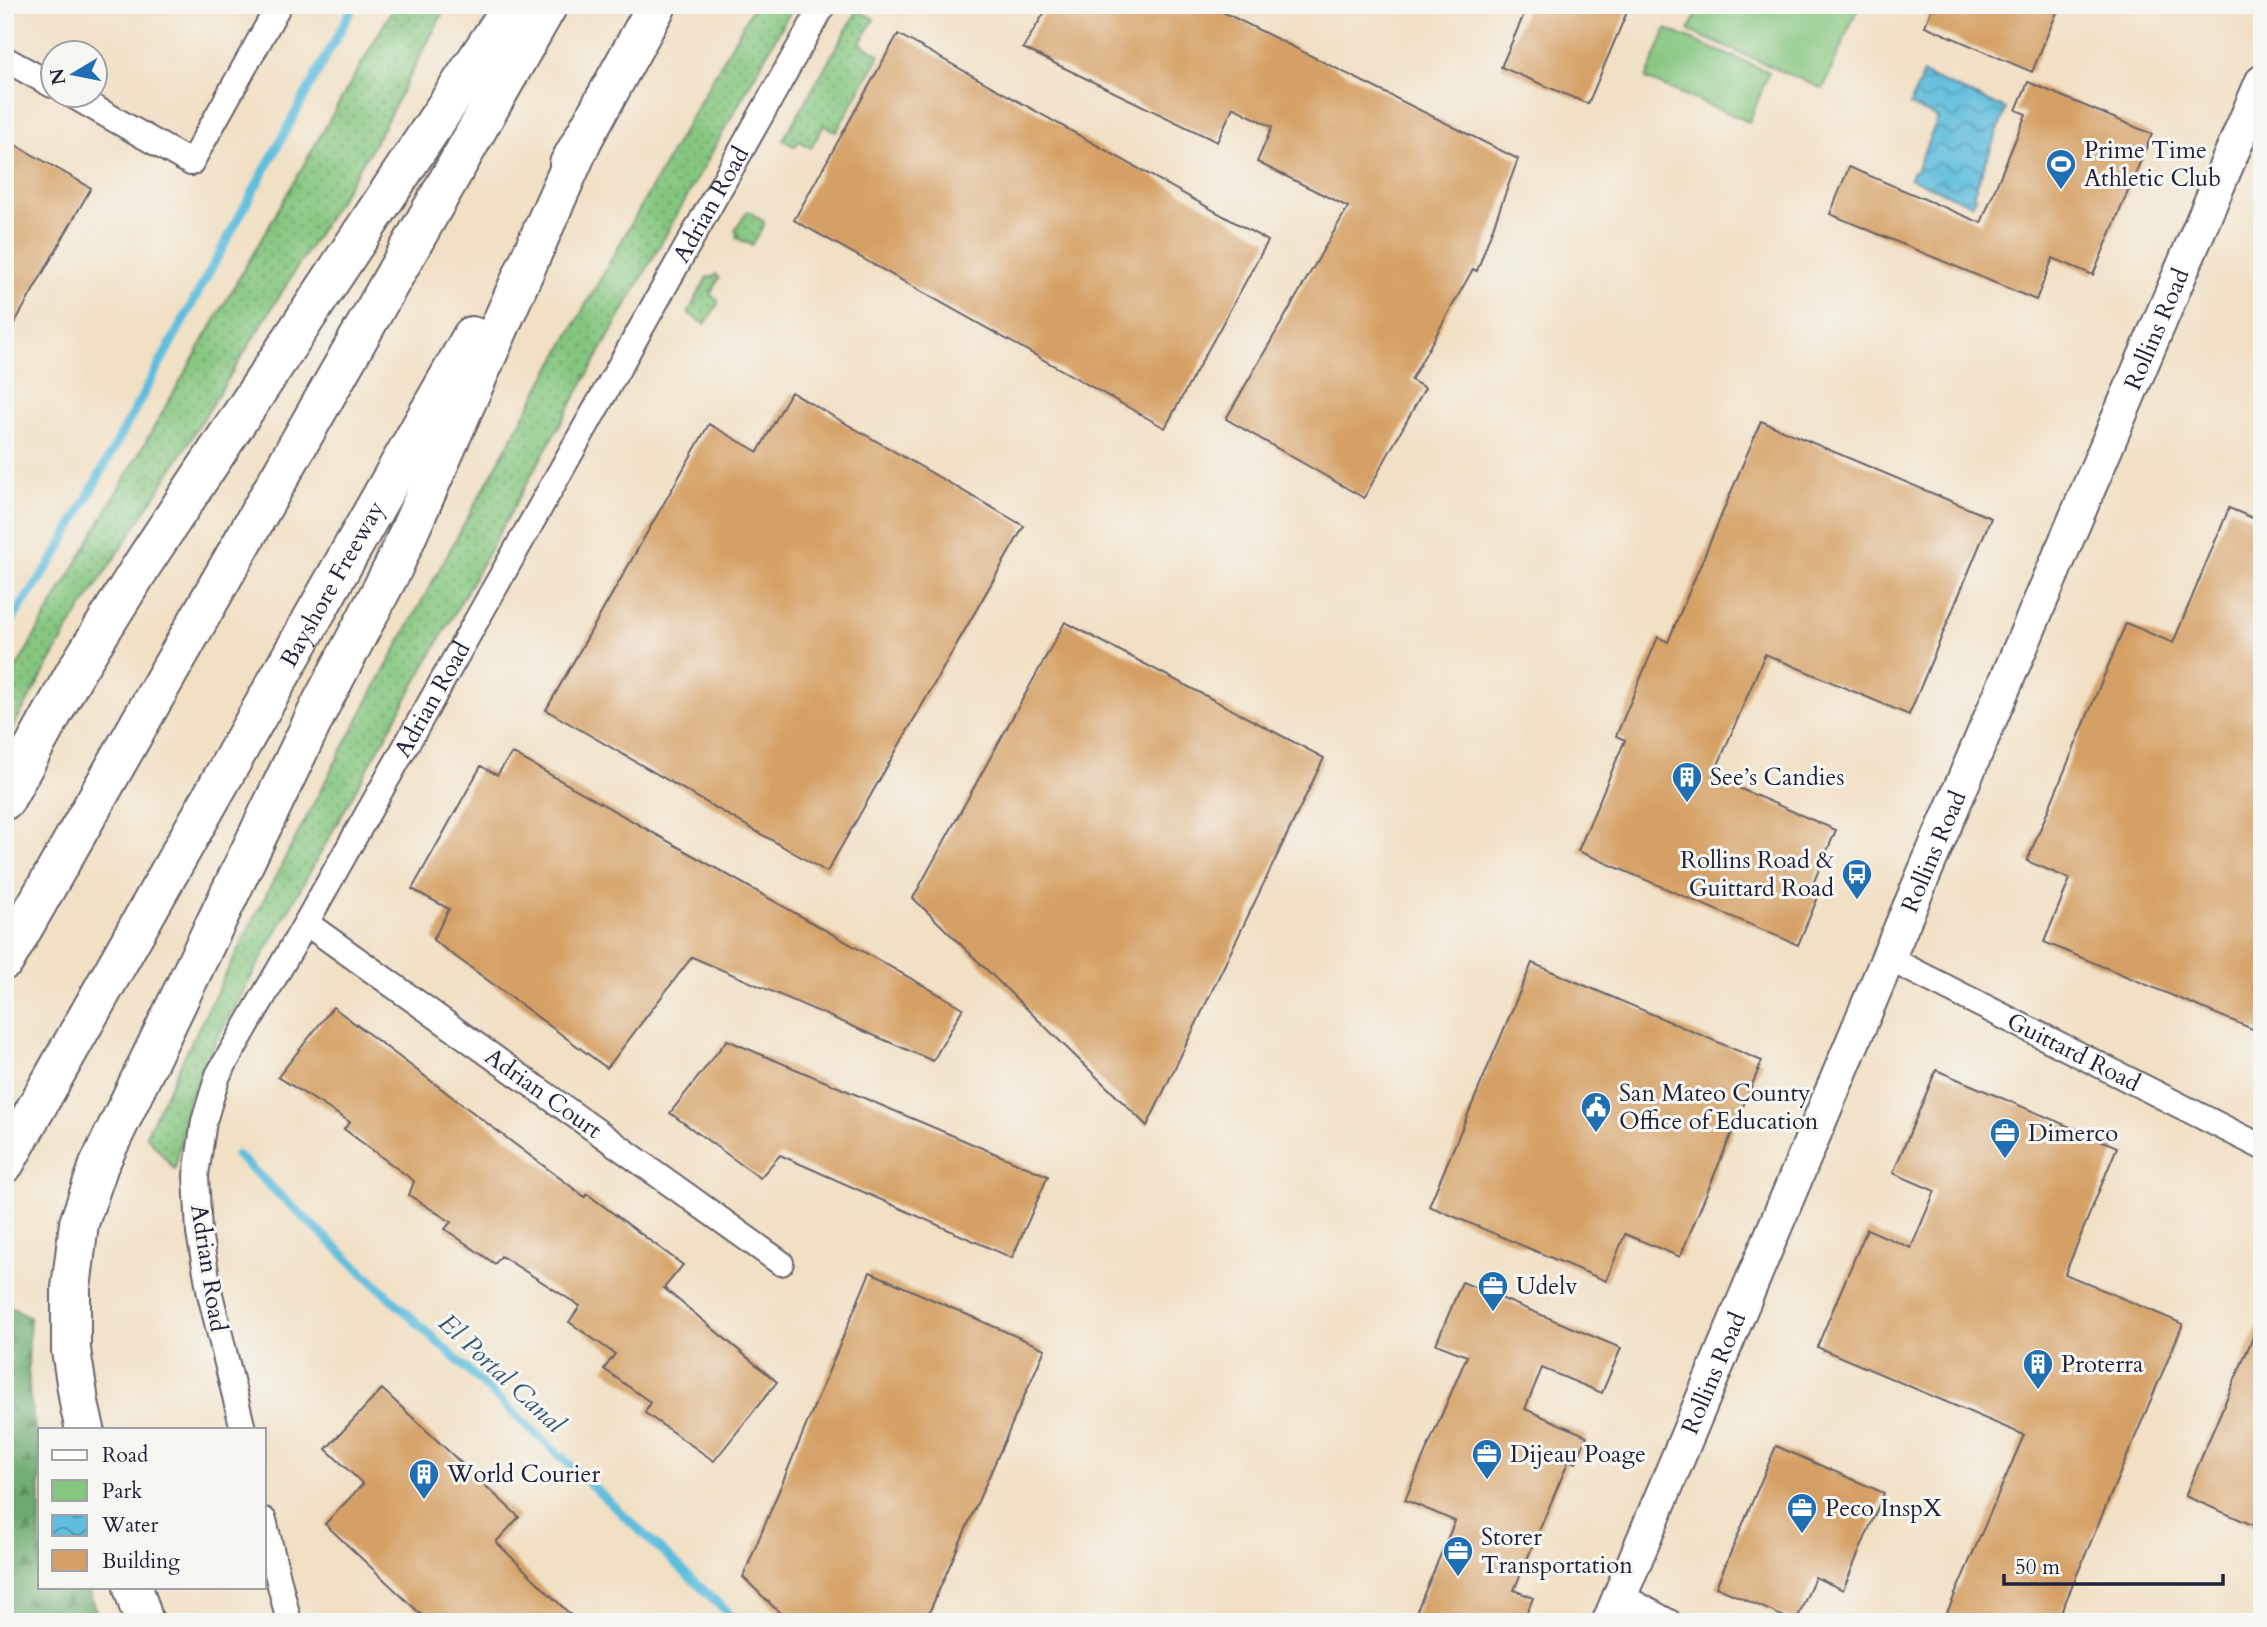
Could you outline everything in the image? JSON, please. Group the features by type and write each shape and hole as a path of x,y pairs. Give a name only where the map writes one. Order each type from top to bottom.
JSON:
{"highway":[{"path":"5,800 76,671 144,562 513,5"},
{"path":"5,960 548,5"},
{"name":"Bayshore Freeway","path":"5,1163 657,5"},
{"path":"85,1428 79,1408 71,1350 71,1288 79,1223 99,1165 321,704 393,568 582,141"},
{"path":"5,1195 82,1027"},
{"path":"133,1588 144,1622"}],"main road":[{"name":"Rollins Road","path":"1614,1608 2262,82"}],"street":[{"path":"95,108 191,163 279,5"},
{"name":"Adrian Road","path":"243,1428 199,1233 196,1175 204,1121 218,1075 822,5"},
{"path":"5,59 38,77"},
{"name":"Adrian Court","path":"306,923 781,1263"},
{"name":"Guittard Road","path":"1888,958 2262,1147"},
{"path":"266,1528 289,1622"},
{"path":"1614,1608 1669,1622"}],"green space":[{"path":"395,5 447,5 377,139 162,485 71,625 5,741 5,688"},
{"path":"754,5 794,5 216,1040 189,1099 175,1170 146,1135 217,991 441,566"},
{"path":"1700,5 1859,5 1823,89 1689,31"},
{"path":"858,10 874,19 860,43 880,55 836,132 824,125 811,148 799,141 795,147 783,140"},
{"path":"1666,29 1769,72 1749,122 1646,79"},
{"path":"748,211 764,222 752,245 736,238 735,230"},
{"path":"716,274 719,278 710,295 718,300 718,304 705,324 688,313 707,277 714,277"},
{"path":"6,1304 30,1317 28,1367 38,1446 38,1588 87,1588 100,1622 5,1622"}],"water":[{"path":"1923,74 2006,109 1973,195 1976,197 1972,205 1910,178 1913,171 1916,171 1938,118 1910,105"}],"building":[{"path":"1049,5 1209,5 1518,159 1477,271 1473,269 1411,380 1425,388 1364,498 1226,419 1348,207 1257,162 1272,127 1233,107 1217,142 1023,48"},
{"path":"1528,5 1630,5 1588,104 1501,67"},
{"path":"1933,5 2060,5 2032,72 1925,26"},
{"path":"898,34 1268,241 1165,428 794,220"},
{"name":"Prime Time Athletic Club","path":"2028,82 2152,134 2093,275 2053,258 2036,300 1830,214 1849,167 1981,223 2026,114 2016,110"},
{"path":"5,139 91,188 5,340"},
{"path":"791,392 1024,526 827,872 546,710 709,424 758,452"},
{"path":"1761,421 1991,518 1909,715 1765,654 1713,777 1836,830 1812,886 1821,890 1798,945 1578,851 1625,740 1616,736 1658,637 1668,642"},
{"path":"2229,508 2262,522 2262,1033 2044,942 2070,879 2027,861 2126,623 2173,643"},
{"path":"1065,622 1324,758 1147,1126 913,898"},
{"path":"512,753 963,1008 933,1061 692,957 607,1068 433,940 449,909 412,889 481,766 497,775"},
{"name":"San Mateo County Office of Education","path":"1532,963 1762,1061 1680,1257 1625,1234 1606,1281 1429,1206"},
{"path":"333,1007 585,1197 587,1194 683,1265 664,1288 777,1382 714,1461 645,1413 650,1402 604,1369 615,1354 569,1322 580,1306 501,1256 495,1264 445,1229 451,1222 409,1195 414,1181 344,1129 350,1122 278,1077"},
{"path":"727,1040 1048,1176 1012,1258 780,1155 760,1178 670,1113"},
{"name":"Proterra","path":"1936,1070 2117,1147 2065,1274 2183,1324 2057,1622 1943,1622 2024,1435 1817,1347 1867,1229 1911,1248 1935,1191 1893,1173"},
{"path":"870,1272 1045,1349 925,1622 789,1622 743,1577"},
{"path":"1462,1282 1621,1348 1602,1393 1542,1368 1525,1409 1587,1436 1576,1463 1569,1460 1514,1590 1533,1598 1523,1622 1412,1622 1455,1521 1405,1500 1467,1356 1436,1344"},
{"path":"2262,1316 2262,1529 2185,1496"},
{"name":"World Courier","path":"382,1389 519,1517 496,1542 578,1622 429,1622 325,1524 363,1484 326,1449"},
{"name":"Peco InspX","path":"1776,1446 1884,1493 1843,1590 1815,1577 1796,1622 1716,1587"}],"waterway":[{"path":"5,630 56,555 354,5"},
{"name":"El Portal Canal","path":"237,1155 738,1622"}],"place":[{"name":"Prime Time Athletic Club","path":"2061,191"},
{"name":"See’s Candies","path":"1687,804"},
{"name":"Rollins Road & Guittard Road","path":"1857,901"},
{"name":"San Mateo County Office of Education","path":"1596,1134"},
{"name":"Dimerco","path":"2005,1160"},
{"name":"Udelv","path":"1493,1313"},
{"name":"Proterra","path":"2038,1391"},
{"name":"Dijeau Poage","path":"1487,1481"},
{"name":"World Courier","path":"424,1501"},
{"name":"Peco InspX","path":"1802,1535"},
{"name":"Storer Transportation","path":"1458,1578"}]}
